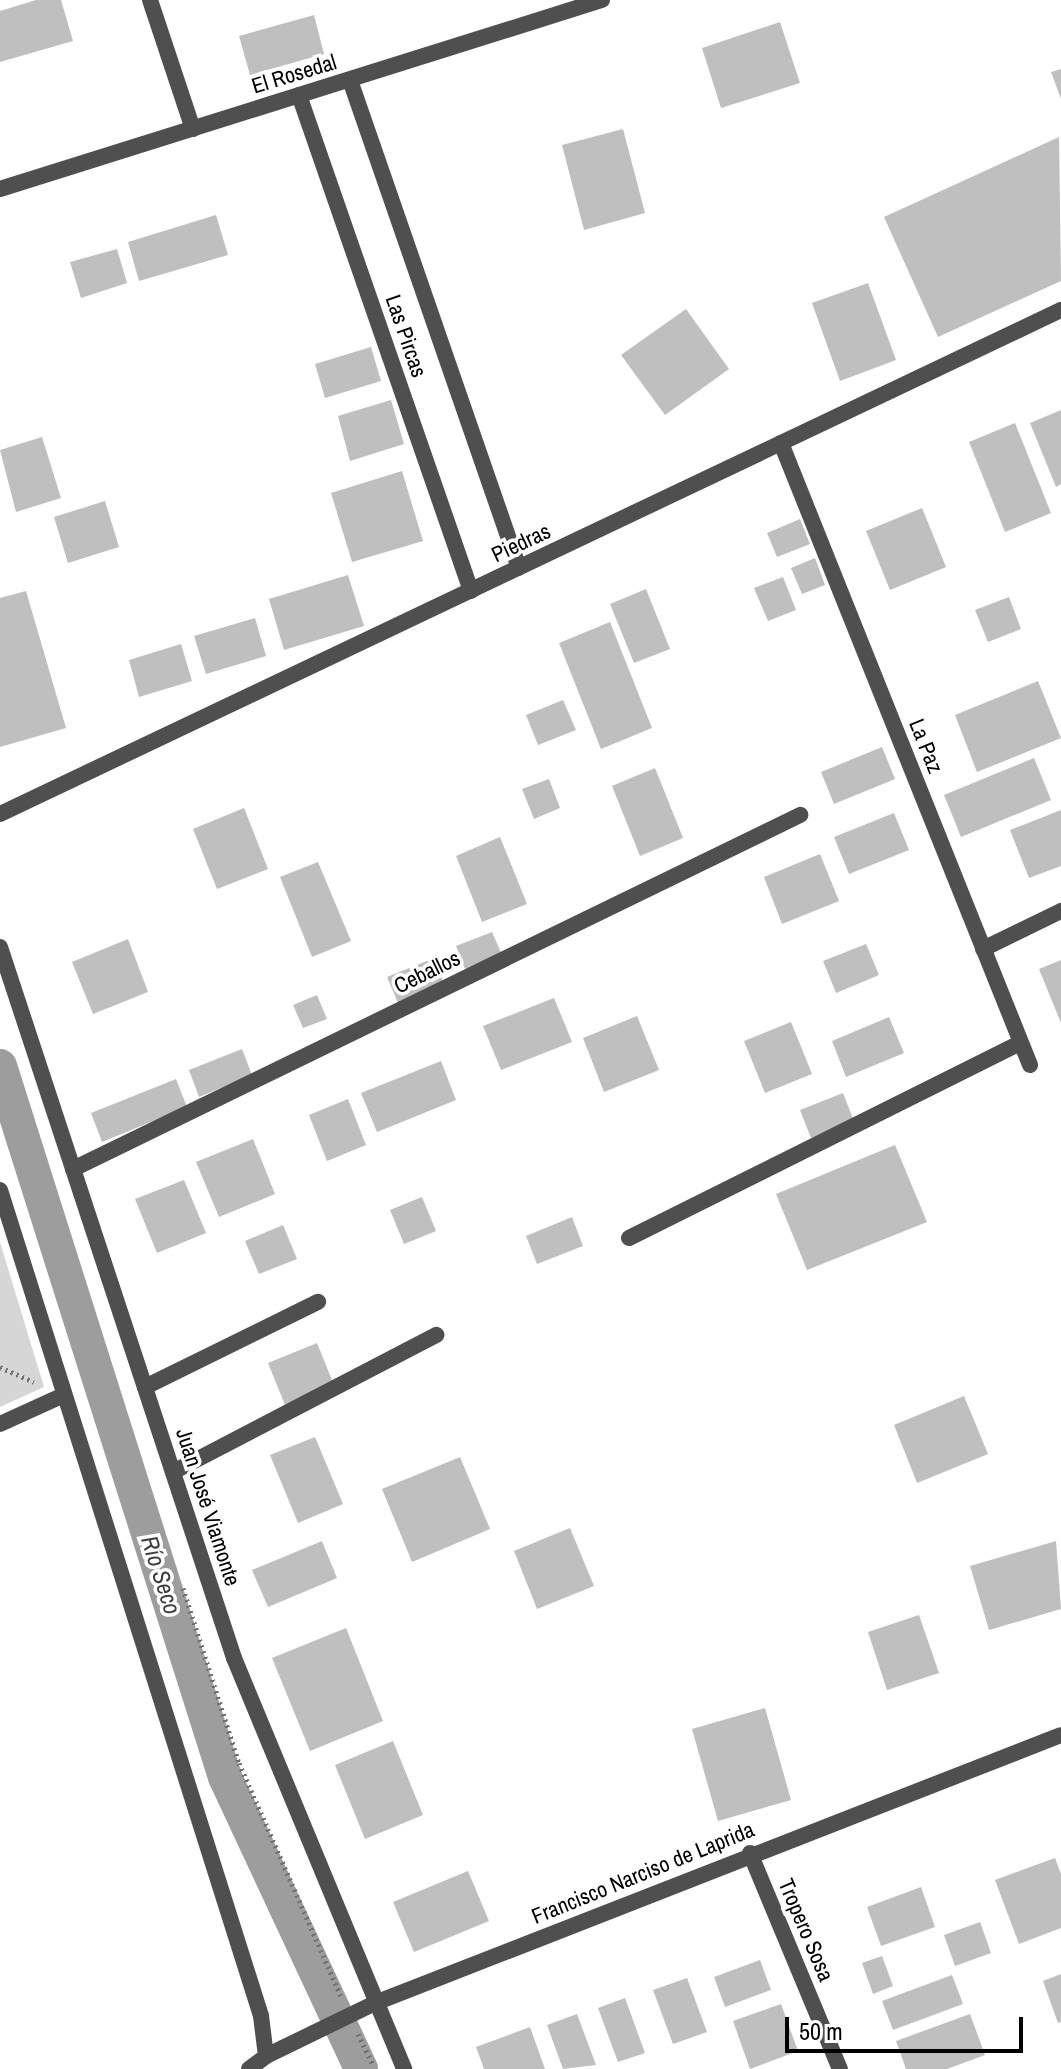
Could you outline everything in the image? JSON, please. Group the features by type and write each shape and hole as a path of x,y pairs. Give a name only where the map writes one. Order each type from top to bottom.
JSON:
{"street":[{"path":"150,0 193,129"},
{"name":"El Rosedal","path":"0,189 602,0"},
{"name":"Las Pircas","path":"350,80 519,568"},
{"name":"Las Pircas","path":"299,95 471,591"},
{"name":"Piedras","path":"0,814 1061,310"},
{"name":"La Paz","path":"781,443 1030,1065"},
{"name":"Ceballos","path":"73,1169 800,815"},
{"path":"983,949 1061,911"},
{"name":"Juan José Viamonte","path":"0,947 234,1658 404,2069"},
{"path":"629,1238 1020,1043"},
{"path":"0,1190 261,2016 266,2056"},
{"path":"145,1387 318,1302"},
{"path":"173,1472 436,1335"},
{"path":"0,1424 64,1395"},
{"name":"Francisco Narciso de Laprida","path":"249,2069 266,2056 375,2003 750,1853 1061,1735"},
{"name":"Tropero Sosa","path":"750,1853 840,2069"}],"path":[{"path":"356,2029 375,2069"}],"shaded area":[{"path":"0,1242 44,1387 0,1407"}],"building":[{"path":"36,0 61,0 73,41 0,62 0,11"},
{"path":"314,15 324,54 250,75 239,36"},
{"path":"780,22 800,83 721,108 702,48"},
{"path":"1061,69 1061,99 1051,72"},
{"path":"623,129 645,213 584,230 562,145"},
{"path":"1059,137 1061,281 938,337 884,217"},
{"path":"216,215 228,255 139,281 128,242"},
{"path":"117,249 127,283 81,298 70,262"},
{"path":"868,283 896,360 840,381 812,303"},
{"path":"686,309 729,369 665,415 621,355"},
{"path":"371,347 381,381 325,398 315,364"},
{"path":"391,400 404,444 350,461 338,416"},
{"path":"1061,410 1061,484 1056,487 1030,423"},
{"path":"1015,423 1051,513 1005,532 969,442"},
{"path":"42,437 61,498 16,512 0,450"},
{"path":"402,471 423,541 352,562 331,493"},
{"path":"105,501 119,547 68,563 54,517"},
{"path":"922,508 946,567 890,590 866,531"},
{"path":"800,519 810,544 777,557 767,533"},
{"path":"815,558 825,585 802,594 791,568"},
{"path":"348,575 364,626 284,650 269,599"},
{"path":"783,577 796,610 768,621 754,588"},
{"path":"646,589 670,649 634,663 610,604"},
{"path":"26,591 66,728 0,747 0,598"},
{"path":"1009,597 1021,629 988,642 975,610"},
{"path":"255,618 266,656 206,674 194,636"},
{"path":"610,622 652,728 601,749 559,643"},
{"path":"181,644 192,681 139,697 129,660"},
{"path":"1038,681 1061,738 977,772 955,715"},
{"path":"563,700 576,730 538,745 526,715"},
{"path":"882,747 895,779 834,804 821,772"},
{"path":"1034,758 1051,800 961,837 944,795"},
{"path":"655,768 683,838 640,856 612,786"},
{"path":"549,779 560,808 534,819 522,789"},
{"path":"244,808 268,869 217,889 193,829"},
{"path":"1061,810 1061,866 1029,878 1010,830"},
{"path":"894,813 909,850 849,874 834,837"},
{"path":"500,837 527,904 482,922 456,856"},
{"path":"820,854 839,901 782,924 764,877"},
{"path":"318,862 351,941 312,957 280,877"},
{"path":"492,932 502,955 465,969 456,946"},
{"path":"128,939 148,992 93,1014 72,962"},
{"path":"866,944 879,975 836,993 823,961"},
{"path":"434,958 444,984 398,1003 387,977"},
{"path":"1061,960 1061,1023 1039,969"},
{"path":"317,995 327,1019 303,1028 293,1005"},
{"path":"554,998 572,1042 501,1070 483,1026"},
{"path":"637,1016 659,1070 604,1092 583,1038"},
{"path":"889,1017 904,1053 846,1077 832,1041"},
{"path":"791,1022 812,1074 765,1093 744,1041"},
{"path":"242,1049 252,1075 199,1097 189,1070"},
{"path":"441,1061 456,1100 377,1132 361,1093"},
{"path":"176,1079 187,1107 102,1142 91,1113"},
{"path":"843,1093 854,1121 811,1138 800,1110"},
{"path":"348,1099 366,1145 327,1161 309,1115"},
{"path":"253,1139 275,1194 219,1217 196,1162"},
{"path":"895,1145 927,1222 807,1270 776,1194"},
{"path":"184,1180 206,1233 157,1253 135,1199"},
{"path":"422,1197 436,1231 404,1244 390,1210"},
{"path":"572,1217 583,1246 537,1264 526,1236"},
{"path":"283,1225 297,1259 259,1274 245,1241"},
{"path":"317,1343 334,1385 285,1405 268,1363"},
{"path":"964,1396 988,1454 917,1483 894,1425"},
{"path":"315,1437 343,1504 298,1523 270,1455"},
{"path":"460,1457 490,1529 412,1562 382,1489"},
{"path":"570,1528 594,1586 537,1609 514,1551"},
{"path":"322,1541 337,1578 268,1607 252,1570"},
{"path":"1056,1541 1061,1609 989,1630 970,1566"},
{"path":"919,1615 939,1673 887,1690 868,1632"},
{"path":"346,1628 383,1721 310,1751 272,1658"},
{"path":"765,1708 791,1800 718,1821 692,1729"},
{"path":"393,1741 423,1815 365,1839 335,1765"},
{"path":"1055,1858 1061,1874 1061,1928 1019,1944 995,1880"},
{"path":"468,1871 489,1921 414,1952 393,1902"},
{"path":"921,1887 935,1927 881,1946 867,1907"},
{"path":"980,1922 991,1953 955,1966 944,1935"},
{"path":"882,1956 893,1986 873,1994 862,1963"},
{"path":"760,1960 771,1990 725,2007 714,1977"},
{"path":"1061,1974 1061,2022 1058,2023 1043,1981"},
{"path":"952,1975 963,2004 893,2030 882,2001"},
{"path":"687,1978 707,2032 673,2044 653,1990"},
{"path":"625,1998 645,2053 618,2062 598,2008"},
{"path":"781,2004 798,2051 750,2069 733,2021"},
{"path":"577,2014 596,2065 563,2069 547,2025"},
{"path":"970,2014 985,2055 947,2069 906,2069 896,2041"},
{"path":"530,2027 545,2069 484,2069 476,2047"}],"waterway":[{"name":"Río Seco","path":"0,1066 225,1777 361,2069"}]}
